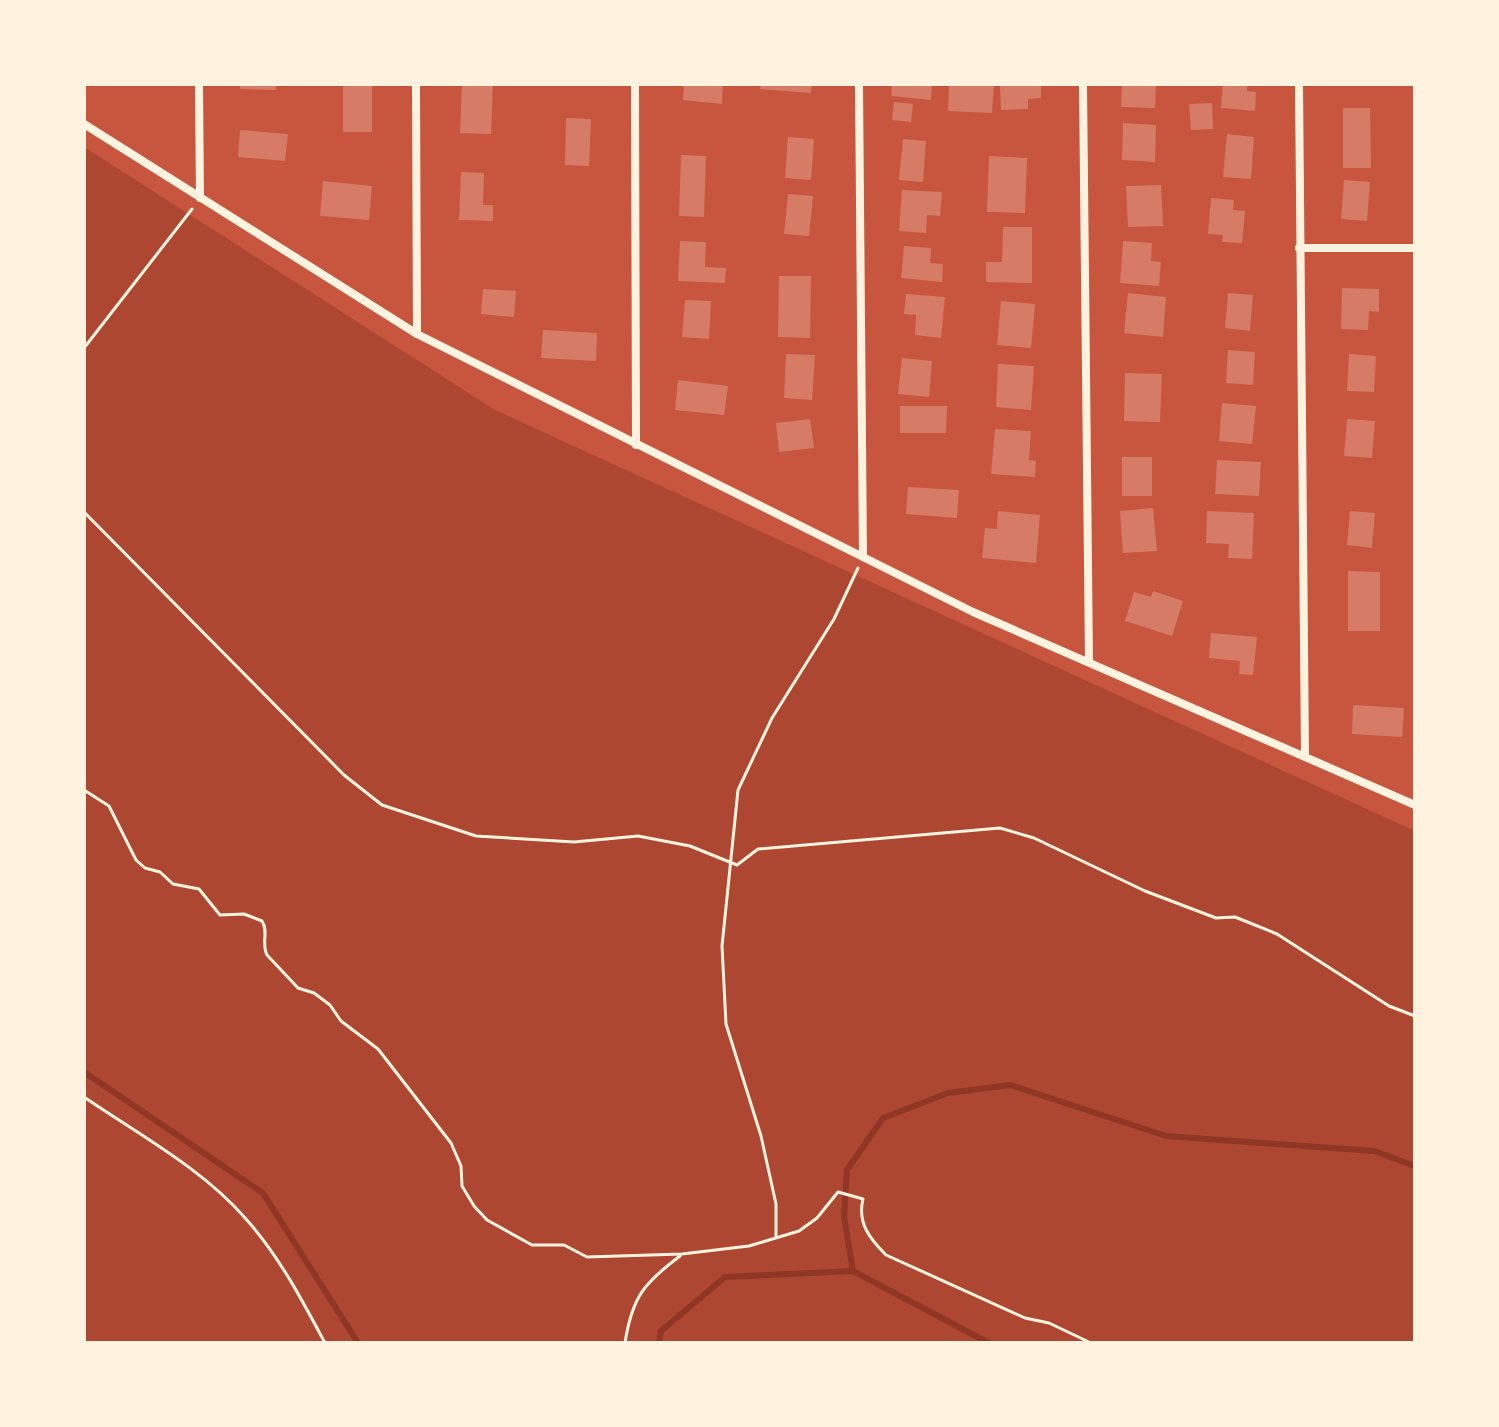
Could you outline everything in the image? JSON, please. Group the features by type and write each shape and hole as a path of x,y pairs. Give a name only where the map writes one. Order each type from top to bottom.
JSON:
{"street":[{"path":"199,84 200,198"},
{"path":"416,84 417,334"},
{"path":"635,84 636,445"},
{"path":"859,84 863,557"},
{"path":"1083,84 1089,661"},
{"path":"1299,84 1305,755"},
{"path":"84,124 417,334 973,612 1415,805"},
{"path":"1299,248 1415,248"}],"path":[{"path":"84,348 200,198"},
{"path":"84,512 344,775 382,805 476,836 574,842 638,836 690,846 737,865 758,849 783,845 1000,828 1034,838 1145,891 1216,918 1235,917 1277,934 1389,1006 1415,1016"},
{"path":"776,1238 776,1204 764,1149 726,1024 722,946 738,790 772,718 834,619 863,557"},
{"path":"84,790 109,806 136,860 145,868 160,872 173,884 199,889 220,915 244,914 262,921 266,928 264,948 290,981 330,1005 341,1021 378,1049 451,1143 461,1166 462,1186 487,1220 532,1245 564,1245 587,1257 682,1254 749,1246 799,1231 817,1218 838,1192 863,1199 860,1210 864,1225 871,1239 886,1255 1025,1318 1049,1323 1091,1343"},
{"path":"84,1097 181,1163 245,1217 277,1259 325,1343"},
{"path":"625,1343 631,1309 649,1279 682,1254"}],"shaded area":[{"path":"84,147 495,410 1415,831 1415,1343 84,1343"}],"building":[{"path":"240,84 276,84 276,90 240,89"},
{"path":"343,84 372,84 372,132 343,132"},
{"path":"462,84 493,84 491,134 460,133"},
{"path":"684,84 723,84 722,104 683,100"},
{"path":"761,84 812,84 811,93 760,89"},
{"path":"892,84 932,84 931,100 891,96"},
{"path":"949,84 994,84 992,113 948,111"},
{"path":"1000,84 1041,84 1041,98 1028,99 1028,109 1001,110"},
{"path":"1122,84 1156,84 1155,108 1121,107"},
{"path":"1223,84 1247,84 1247,91 1256,92 1255,111 1221,108"},
{"path":"894,102 913,104 911,122 892,120"},
{"path":"1212,103 1213,129 1191,130 1189,104"},
{"path":"1343,108 1370,108 1371,168 1343,168"},
{"path":"566,118 591,119 589,166 565,165"},
{"path":"1123,123 1156,125 1155,162 1122,160"},
{"path":"240,130 288,134 285,161 238,157"},
{"path":"1227,134 1254,137 1251,179 1223,177"},
{"path":"788,137 814,139 811,180 785,178"},
{"path":"903,139 926,141 923,182 899,180"},
{"path":"681,155 706,156 704,217 679,216"},
{"path":"989,156 1027,158 1025,213 987,212"},
{"path":"461,172 484,173 483,205 493,205 493,221 459,220"},
{"path":"1344,180 1370,182 1367,221 1341,219"},
{"path":"323,181 372,186 369,220 320,216"},
{"path":"1161,185 1163,226 1128,227 1126,186"},
{"path":"902,190 942,192 940,216 927,215 926,233 899,231"},
{"path":"788,194 813,196 809,236 784,234"},
{"path":"1211,198 1234,200 1233,210 1245,211 1242,243 1222,242 1223,235 1208,234"},
{"path":"1003,227 1032,227 1032,283 986,282 986,262 1002,262"},
{"path":"680,241 706,242 705,267 726,268 725,283 678,281"},
{"path":"1123,241 1152,243 1151,261 1161,262 1159,286 1120,283"},
{"path":"904,246 931,248 930,263 943,264 942,282 901,278"},
{"path":"779,276 811,276 810,338 778,337"},
{"path":"1342,288 1379,289 1379,312 1369,311 1368,330 1341,329"},
{"path":"483,289 516,291 514,317 481,314"},
{"path":"1128,293 1166,297 1163,337 1124,333"},
{"path":"1228,293 1253,295 1250,331 1225,328"},
{"path":"906,294 945,297 941,338 915,335 916,315 904,314"},
{"path":"685,300 711,301 709,339 682,337"},
{"path":"1001,301 1035,304 1031,348 997,345"},
{"path":"543,330 597,333 596,361 541,358"},
{"path":"1228,350 1255,352 1253,385 1226,383"},
{"path":"786,354 815,355 812,400 784,398"},
{"path":"1349,354 1376,356 1374,392 1347,391"},
{"path":"902,358 932,361 929,397 898,394"},
{"path":"998,364 1034,366 1031,410 996,407"},
{"path":"1125,373 1162,374 1160,422 1124,421"},
{"path":"678,380 728,386 724,415 675,410"},
{"path":"1222,403 1256,406 1252,444 1219,441"},
{"path":"900,406 947,406 946,433 900,433"},
{"path":"810,419 814,448 779,452 776,423"},
{"path":"1347,419 1375,421 1372,458 1344,456"},
{"path":"995,429 1031,431 1029,460 1036,461 1035,477 991,474"},
{"path":"1122,457 1152,457 1152,496 1122,496"},
{"path":"1217,460 1261,462 1259,496 1215,494"},
{"path":"908,487 959,490 957,518 906,514"},
{"path":"1153,508 1157,551 1123,553 1120,511"},
{"path":"998,511 1040,515 1036,563 982,558 985,528 997,529"},
{"path":"1207,511 1254,513 1252,559 1228,558 1229,544 1206,543"},
{"path":"1350,511 1375,513 1372,548 1347,545"},
{"path":"1348,571 1380,572 1380,631 1348,631"},
{"path":"1153,591 1183,601 1172,636 1125,621 1134,592 1151,597"},
{"path":"1211,633 1257,637 1253,675 1239,674 1240,661 1209,658"},
{"path":"1353,705 1404,708 1402,737 1352,734"}],"waterway":[{"path":"84,1072 263,1193 358,1343"},
{"path":"853,1271 844,1217 847,1170 883,1118 948,1093 1010,1085 1166,1136 1374,1151 1415,1166"},
{"path":"659,1343 661,1331 725,1277 853,1271 989,1343"}]}
